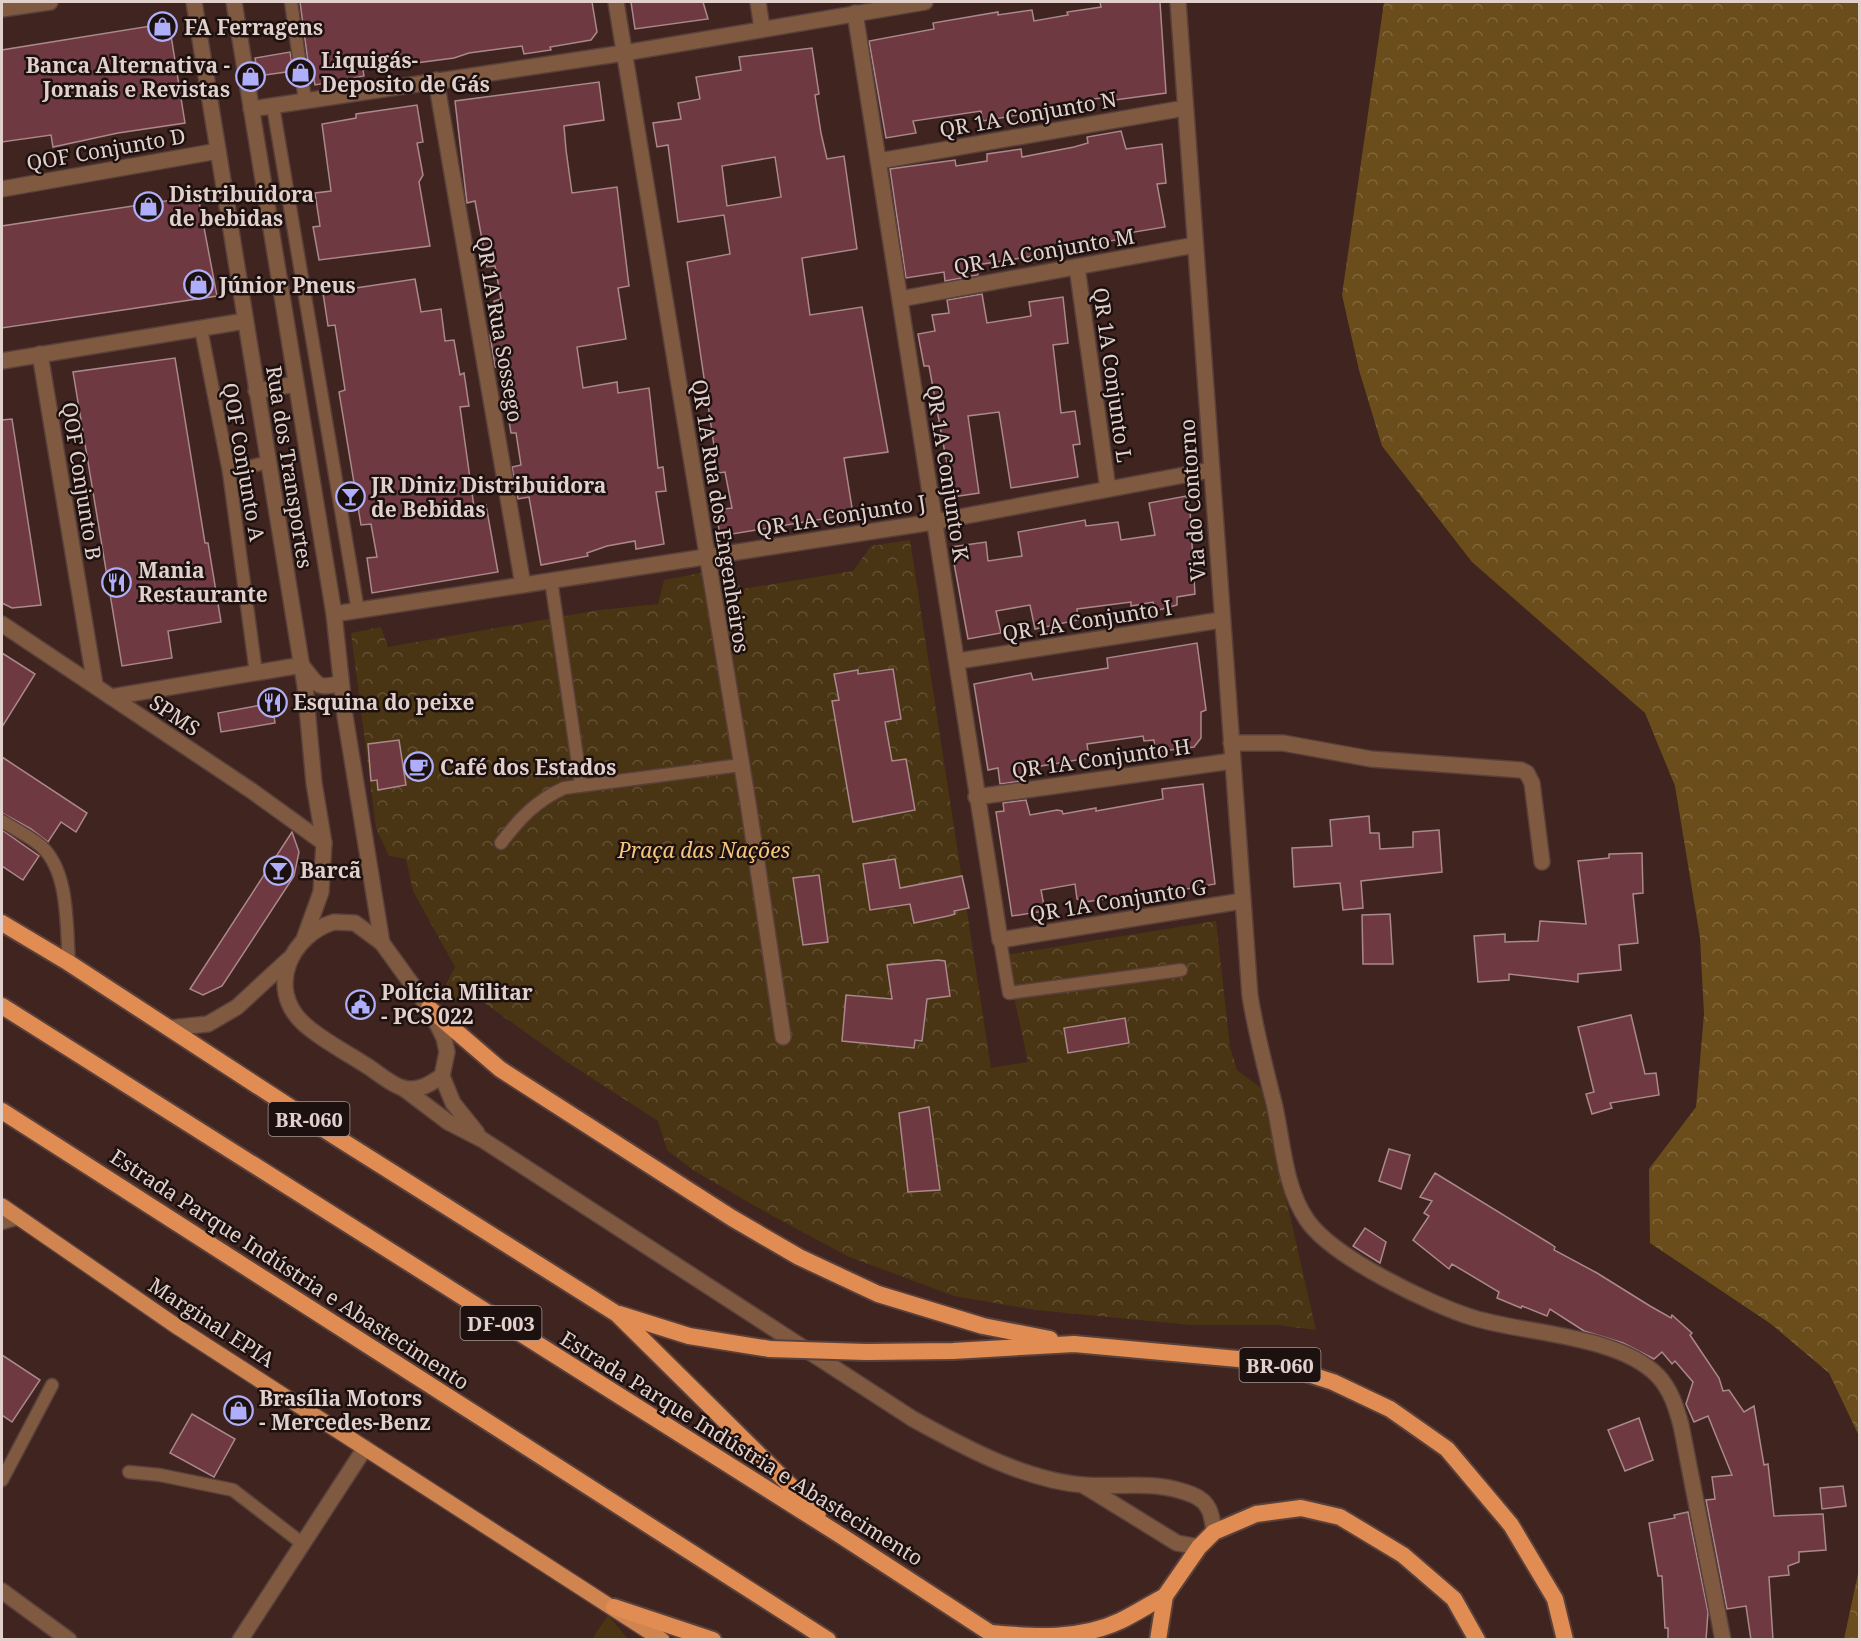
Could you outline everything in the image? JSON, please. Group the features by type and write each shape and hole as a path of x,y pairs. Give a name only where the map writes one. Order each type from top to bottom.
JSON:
{"highway":[{"name":"BR-060","path":"2,923 69,963 617,1314 689,1336 770,1349 866,1352 953,1351 1074,1344 1271,1362 1333,1382 1390,1408 1446,1449 1511,1525 1555,1599 1565,1640"},
{"name":"Estrada Parque Indústria e Abastecimento","path":"2,1006 996,1636"},
{"path":"429,1008 500,1069 732,1218 799,1257 878,1294 983,1326 1074,1344"},
{"name":"Estrada Parque Indústria e Abastecimento","path":"2,1111 828,1640"},
{"path":"617,1314 840,1535"},
{"path":"1158,1640 1165,1596 1199,1547 1214,1532 1256,1514 1301,1508 1340,1517 1403,1555 1454,1599 1477,1640"},
{"path":"996,1636 1077,1634 1119,1622 1165,1596"},
{"path":"614,1607 713,1640"}],"main road":[{"name":"Marginal EPIA","path":"2,1206 17,1219 178,1328 662,1640"}],"street":[{"path":"2,9 50,2"},
{"name":"Rua dos Transportes","path":"194,2 302,665 314,783 324,843 321,892 304,939"},
{"name":"Rua dos Transportes","path":"234,2 334,614 340,682 382,943"},
{"name":"QR 1A Rua dos Engenheiros","path":"616,2 741,765 783,1037"},
{"path":"758,2 762,28"},
{"path":"251,109 624,53 925,2"},
{"name":"Via do Contorno","path":"1178,2 1250,996 1257,1040 1294,1194 1307,1221 1331,1244 1373,1271 1420,1296 1474,1318 1571,1337 1637,1360 1658,1376 1672,1395 1681,1425 1723,1640"},
{"name":"QR 1A Conjunto K","path":"855,13 1000,940"},
{"name":"QR 1A Rua Sossego","path":"436,80 523,585"},
{"name":"QR 1A Conjunto N","path":"879,161 1185,108"},
{"name":"QOF Conjunto D","path":"2,189 218,151"},
{"name":"QR 1A Conjunto M","path":"900,299 1195,245"},
{"name":"QR 1A Conjunto L","path":"1077,267 1108,489"},
{"path":"2,361 245,321"},
{"name":"QOF Conjunto B","path":"40,354 95,686"},
{"path":"256,391 296,384"},
{"name":"QR 1A Conjunto J","path":"334,614 933,522 1211,470"},
{"name":"QR 1A Conjunto I","path":"958,661 1221,620"},
{"name":"SPMS","path":"2,624 252,791 324,843"},
{"path":"111,697 302,665 317,685 326,687 340,682"},
{"path":"1231,743 1283,743 1371,759 1521,770 1527,773 1532,783 1542,862"},
{"name":"QR 1A Conjunto H","path":"976,797 1232,761"},
{"name":"QR 1A Conjunto G","path":"1000,940 1242,901"},
{"path":"169,1028 208,1024 237,1007 289,959 304,939 323,925 334,921 355,923 382,943 429,1008 441,1030 447,1052 442,1076 453,1103 483,1140"},
{"path":"289,959 285,978 290,1007 302,1023 403,1088 440,1117 483,1140 913,1419 989,1459 1083,1485 1177,1543 1199,1547"},
{"path":"403,1088 423,1088 442,1076"},
{"path":"240,1640 365,1448"},
{"path":"1083,1485 1139,1483 1194,1495 1205,1502 1208,1507 1214,1532"},
{"path":"2,1591 69,1640"}],"lane":[{"path":"291,2 306,100"},
{"path":"273,106 358,611"},
{"name":"QOF Conjunto A","path":"201,329 229,472 256,673"},
{"path":"229,472 268,462"},
{"path":"551,580 581,784"},
{"path":"501,843 522,815 540,799 564,788 741,765"},
{"path":"2,821 41,846 54,862 63,897 69,963"},
{"path":"1000,940 1009,993 1181,970"},
{"path":"2,1223 17,1219"},
{"path":"2,1480 52,1385"},
{"path":"129,1472 160,1475 233,1490 303,1544"}],"green space":[{"path":"1384,2 1859,2 1859,1436 1829,1373 1771,1324 1650,1243 1649,1169 1696,1107 1704,1014 1700,938 1675,786 1645,713 1472,562 1382,446 1359,370 1342,295"},
{"name":"Praça das Nações","path":"910,540 991,1068 1028,1062 1005,955 1216,921 1230,1047 1237,1070 1261,1088 1316,1330 1278,1325 1190,1325 1036,1310 954,1296 847,1256 693,1170 667,1150 658,1121 567,1062 476,997 453,1000 444,988 455,967 413,891 406,859 389,856 376,828 351,633 381,627 388,647 599,610 658,604 664,580 731,567 741,589 853,571 871,546"},
{"path":"1859,1569 1859,1639 1844,1639"},
{"path":"608,1615 628,1639 592,1639"}],"building":[{"path":"300,2 592,2 597,32 591,40 550,47 551,50 524,54 522,46 469,53 454,58 363,70 364,76 315,85 312,68 309,69"},
{"path":"631,2 703,2 708,19 635,29"},
{"path":"1100,2 1160,2 1166,93 1115,100 1114,97 1082,100 1082,104 983,121 981,111 913,121 916,133 886,138 869,41 934,29 933,23 998,12 998,15 1032,10 1034,21 1068,15 1067,12 1101,7"},
{"path":"169,23 185,123 118,133 53,147 51,135 2,142 2,50"},
{"path":"812,48 819,94 815,95 821,133 827,159 844,156 857,249 802,258 810,315 862,307 888,452 844,458 853,514 720,536 716,510 732,508 725,472 718,473 687,262 730,254 724,215 678,222 668,145 657,147 653,123 681,119 678,103 700,99 696,77 741,70 739,57","holes":["775,157 781,197 727,206 722,166"]},
{"path":"290,52 293,71 258,76 255,58"},
{"path":"599,82 604,120 564,126 566,150 572,193 617,187 629,286 618,288 626,339 577,347 583,388 617,382 618,393 649,388 658,468 663,467 666,491 656,492 664,544 636,549 635,541 607,546 587,553 588,556 541,565 529,497 518,499 512,467 521,465 516,433 511,433 502,380 498,367 495,367 490,335 499,329 494,301 501,299 495,266 487,267 475,201 467,203 455,101"},
{"path":"417,105 423,142 417,143 423,175 419,182 430,246 319,260 313,227 320,226 315,193 331,191 322,124 356,118 356,114"},
{"path":"1121,131 1126,149 1162,144 1166,183 1157,184 1165,227 1128,233 1129,238 1085,245 1085,248 977,265 978,275 945,281 944,272 906,278 890,169 955,160 956,166 987,161 987,154 1021,149 1022,157 1074,147 1088,143 1087,137"},
{"path":"198,196 217,296 2,328 2,226"},
{"path":"415,279 421,312 441,309 445,341 454,340 460,375 464,373 469,406 460,407 474,507 486,505 498,572 372,593 367,558 377,557 371,524 361,525 339,392 345,390 335,325 328,326 323,293"},
{"path":"982,294 987,323 1031,316 1029,302 1063,297 1068,343 1053,345 1061,413 1075,411 1080,444 1073,445 1078,477 1011,488 999,412 968,416 979,493 953,497 929,366 924,366 918,334 935,331 932,315 949,313 947,300"},
{"path":"175,358 205,543 208,543 221,622 168,631 172,658 122,666 73,372"},
{"path":"12,419 41,605 12,608 2,603 2,420"},
{"path":"1186,496 1190,510 1195,594 1177,597 1177,605 1155,611 1153,602 1131,606 1131,602 1077,609 1078,620 1035,629 1030,605 996,611 1001,633 968,639 951,547 986,542 988,561 1022,556 1018,532 1085,520 1086,526 1118,522 1121,540 1155,535 1149,503"},
{"path":"1197,643 1206,710 1201,712 1201,738 1194,747 1155,752 1154,740 1144,741 1143,736 1087,744 1089,758 1023,769 1022,781 1000,784 998,768 988,770 974,684 1031,673 1033,680 1108,668 1107,658"},
{"path":"2,653 35,674 2,727"},
{"path":"893,669 901,719 885,722 892,761 906,759 915,810 853,822 832,701 839,700 834,674 858,670 858,674"},
{"path":"272,703 275,723 221,732 218,713"},
{"path":"399,740 406,785 378,790 377,780 371,781 368,744"},
{"path":"2,757 87,813 76,832 61,822 48,842 31,829 2,813"},
{"path":"1203,784 1215,884 1175,891 1176,898 1145,902 1146,893 1085,902 1077,899 1075,884 1041,890 1045,911 1012,916 996,812 1004,811 1003,803 1026,800 1030,815 1057,810 1062,811 1063,814 1096,808 1096,811 1163,799 1162,789"},
{"path":"1369,816 1370,833 1379,833 1380,849 1413,847 1413,832 1439,830 1442,872 1361,881 1363,908 1343,910 1340,883 1294,887 1292,848 1332,846 1330,820"},
{"path":"2,830 39,856 23,880 2,866"},
{"path":"292,832 299,852 294,876 222,986 203,995 190,989"},
{"path":"1642,853 1643,893 1633,894 1638,943 1619,945 1621,970 1578,974 1578,982 1509,974 1509,980 1478,982 1474,936 1505,934 1505,942 1538,941 1540,921 1586,924 1578,861 1609,858 1609,854"},
{"path":"895,859 900,888 962,876 969,908 954,911 955,914 948,916 914,923 910,904 870,910 863,864"},
{"path":"819,875 828,942 803,945 793,878"},
{"path":"1390,914 1393,964 1363,964 1362,915"},
{"path":"945,961 950,996 927,999 922,1041 915,1040 914,1048 842,1041 846,995 892,999 887,965"},
{"path":"1631,1015 1645,1074 1656,1073 1659,1095 1610,1103 1612,1108 1592,1114 1586,1094 1594,1092 1578,1027"},
{"path":"1125,1018 1129,1043 1068,1053 1064,1028"},
{"path":"929,1107 940,1190 908,1192 899,1113"},
{"path":"1389,1149 1410,1155 1401,1189 1379,1181"},
{"path":"1435,1173 1549,1243 1555,1247 1554,1250 1671,1318 1672,1315 1692,1333 1690,1335 1719,1378 1723,1391 1729,1390 1744,1412 1754,1406 1764,1465 1768,1464 1774,1516 1823,1514 1826,1550 1799,1552 1799,1562 1788,1566 1789,1575 1769,1577 1773,1640 1751,1640 1746,1606 1727,1609 1706,1500 1715,1499 1712,1477 1732,1475 1708,1416 1694,1422 1686,1404 1693,1382 1675,1361 1672,1364 1662,1352 1654,1359 1623,1343 1584,1331 1550,1309 1547,1316 1497,1298 1499,1292 1452,1264 1449,1269 1413,1240 1429,1216 1424,1213 1432,1201 1420,1197"},
{"path":"1365,1228 1386,1242 1380,1263 1353,1246"},
{"path":"2,1355 40,1380 12,1422 2,1415"},
{"path":"192,1414 235,1439 214,1477 170,1453"},
{"path":"1639,1418 1653,1460 1625,1471 1608,1430"},
{"path":"1843,1486 1846,1506 1822,1509 1820,1488"},
{"path":"1688,1512 1708,1612 1706,1640 1668,1640 1668,1628 1665,1628 1662,1576 1658,1576 1649,1523 1675,1518 1674,1515"}],"place":[{"name":"FA Ferragens","path":"163,27"},
{"name":"Liquigás- Deposito de Gás","path":"300,72"},
{"name":"Banca Alternativa - Jornais e Revistas","path":"251,77"},
{"name":"Distribuidora de bebidas","path":"148,206"},
{"name":"Júnior Pneus","path":"198,285"},
{"name":"JR Diniz Distribuidora de Bebidas","path":"350,497"},
{"name":"Mania Restaurante","path":"117,582"},
{"name":"Esquina do peixe","path":"272,702"},
{"name":"Café dos Estados","path":"419,767"},
{"name":"Barcã","path":"279,870"},
{"name":"Polícia Militar - PCS 022","path":"360,1004"},
{"name":"Brasília Motors - Mercedes-Benz","path":"238,1410"}]}
